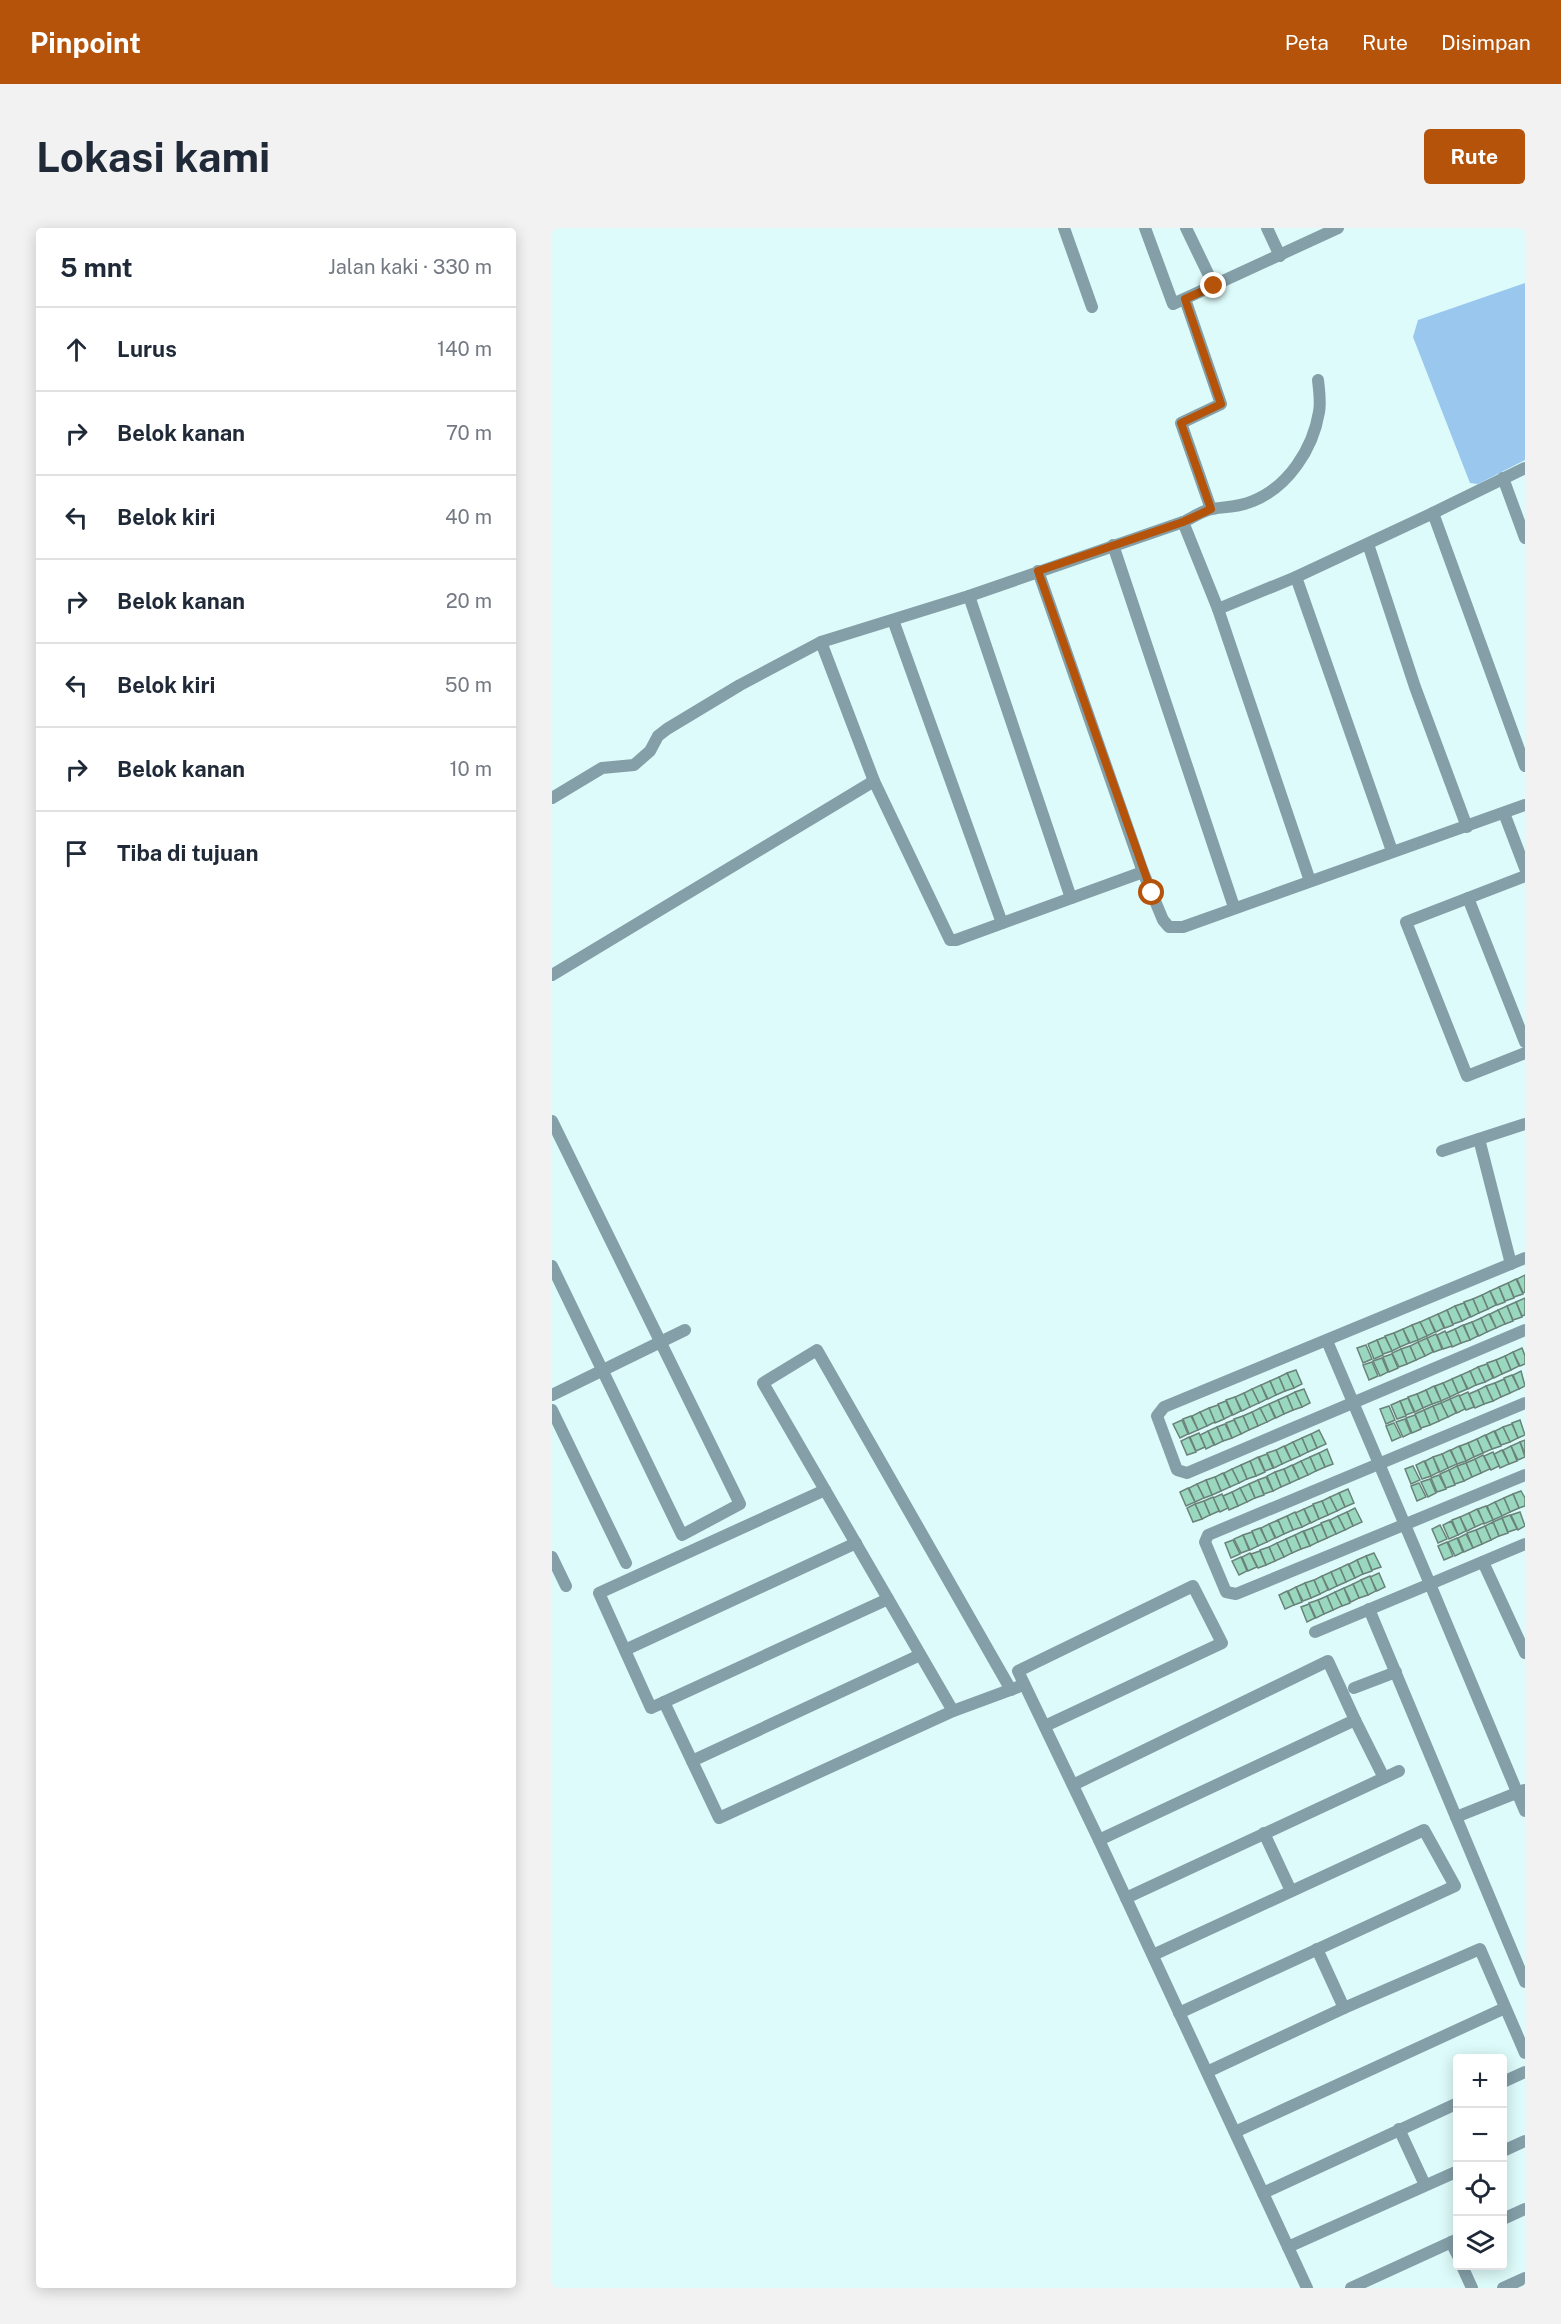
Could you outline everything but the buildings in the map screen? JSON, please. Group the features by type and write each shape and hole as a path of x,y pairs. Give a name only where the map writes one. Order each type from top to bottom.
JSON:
{"street":[{"path":"1064,228 1092,307"},
{"path":"1145,228 1173,304 1338,228"},
{"path":"1186,228 1214,286"},
{"path":"1267,228 1280,256"},
{"path":"1185,299 1221,404 1181,423 1211,509"},
{"path":"552,798 602,768 634,765 650,751 658,736 667,729 740,685 821,642 969,596 1183,522 1211,509 1231,509 1255,501 1278,485 1296,467 1312,442 1320,410 1318,380"},
{"path":"1218,609 1368,544 1525,468"},
{"path":"1503,478 1525,538"},
{"path":"1433,513 1525,766"},
{"path":"1183,522 1218,609 1310,881"},
{"path":"1368,544 1415,687 1467,827"},
{"path":"1113,545 1234,907"},
{"path":"1038,571 1143,872 1163,920 1169,927 1178,928 1525,805"},
{"path":"1296,577 1392,851"},
{"path":"969,596 1071,898"},
{"path":"893,620 1002,923"},
{"path":"821,642 874,781 950,940 956,940 1143,872"},
{"path":"552,975 874,781"},
{"path":"1503,813 1525,868"},
{"path":"1525,876 1406,922 1467,1076 1525,1053"},
{"path":"1468,898 1525,1042"},
{"path":"1442,1151 1525,1124"},
{"path":"552,1266 682,1535 740,1504 553,1126"},
{"path":"1479,1139 1511,1264"},
{"path":"1525,1258 1164,1407 1157,1416 1177,1470 1187,1473 1525,1330"},
{"path":"552,1395 685,1330"},
{"path":"1327,1341 1521,1791 1525,1811"},
{"path":"952,1711 763,1383 818,1350 1011,1690"},
{"path":"1525,1403 1208,1534 1205,1542 1226,1592 1236,1594 1525,1475"},
{"path":"552,1410 627,1563"},
{"path":"825,1490 599,1593 651,1708 888,1599"},
{"path":"625,1650 856,1543"},
{"path":"1315,1632 1525,1544"},
{"path":"552,1557 566,1586"},
{"path":"1483,1562 1525,1653"},
{"path":"1045,1726 1222,1642 1193,1586 1018,1671 1307,2288"},
{"path":"1369,1610 1525,1983"},
{"path":"692,1761 920,1655"},
{"path":"1073,1785 1328,1661 1384,1778"},
{"path":"1354,1688 1396,1672"},
{"path":"664,1702 719,1818 952,1711 1024,1684"},
{"path":"1099,1840 1355,1720"},
{"path":"1126,1898 1399,1771"},
{"path":"1456,1817 1521,1791"},
{"path":"1153,1955 1424,1830 1455,1886 1179,2013"},
{"path":"1264,1833 1291,1891"},
{"path":"1317,1949 1344,2008"},
{"path":"1207,2072 1344,2008 1479,1949 1525,2053"},
{"path":"1235,2132 1505,2008"},
{"path":"1507,2080 1525,2072"},
{"path":"1263,2193 1453,2105"},
{"path":"1400,2129 1425,2186"},
{"path":"1507,2149 1525,2141"},
{"path":"1288,2247 1453,2173"},
{"path":"1507,2217 1525,2208"},
{"path":"1351,2288 1453,2241"},
{"path":"1464,2270 1472,2288"},
{"path":"1503,2288 1525,2278"}],"water":[{"path":"1525,283 1525,460 1478,484 1470,483 1413,337 1418,320"}],"route":[{"path":"1152,893 1038,571 1183,522 1211,509 1181,423 1221,404 1185,299 1214,286"}]}
